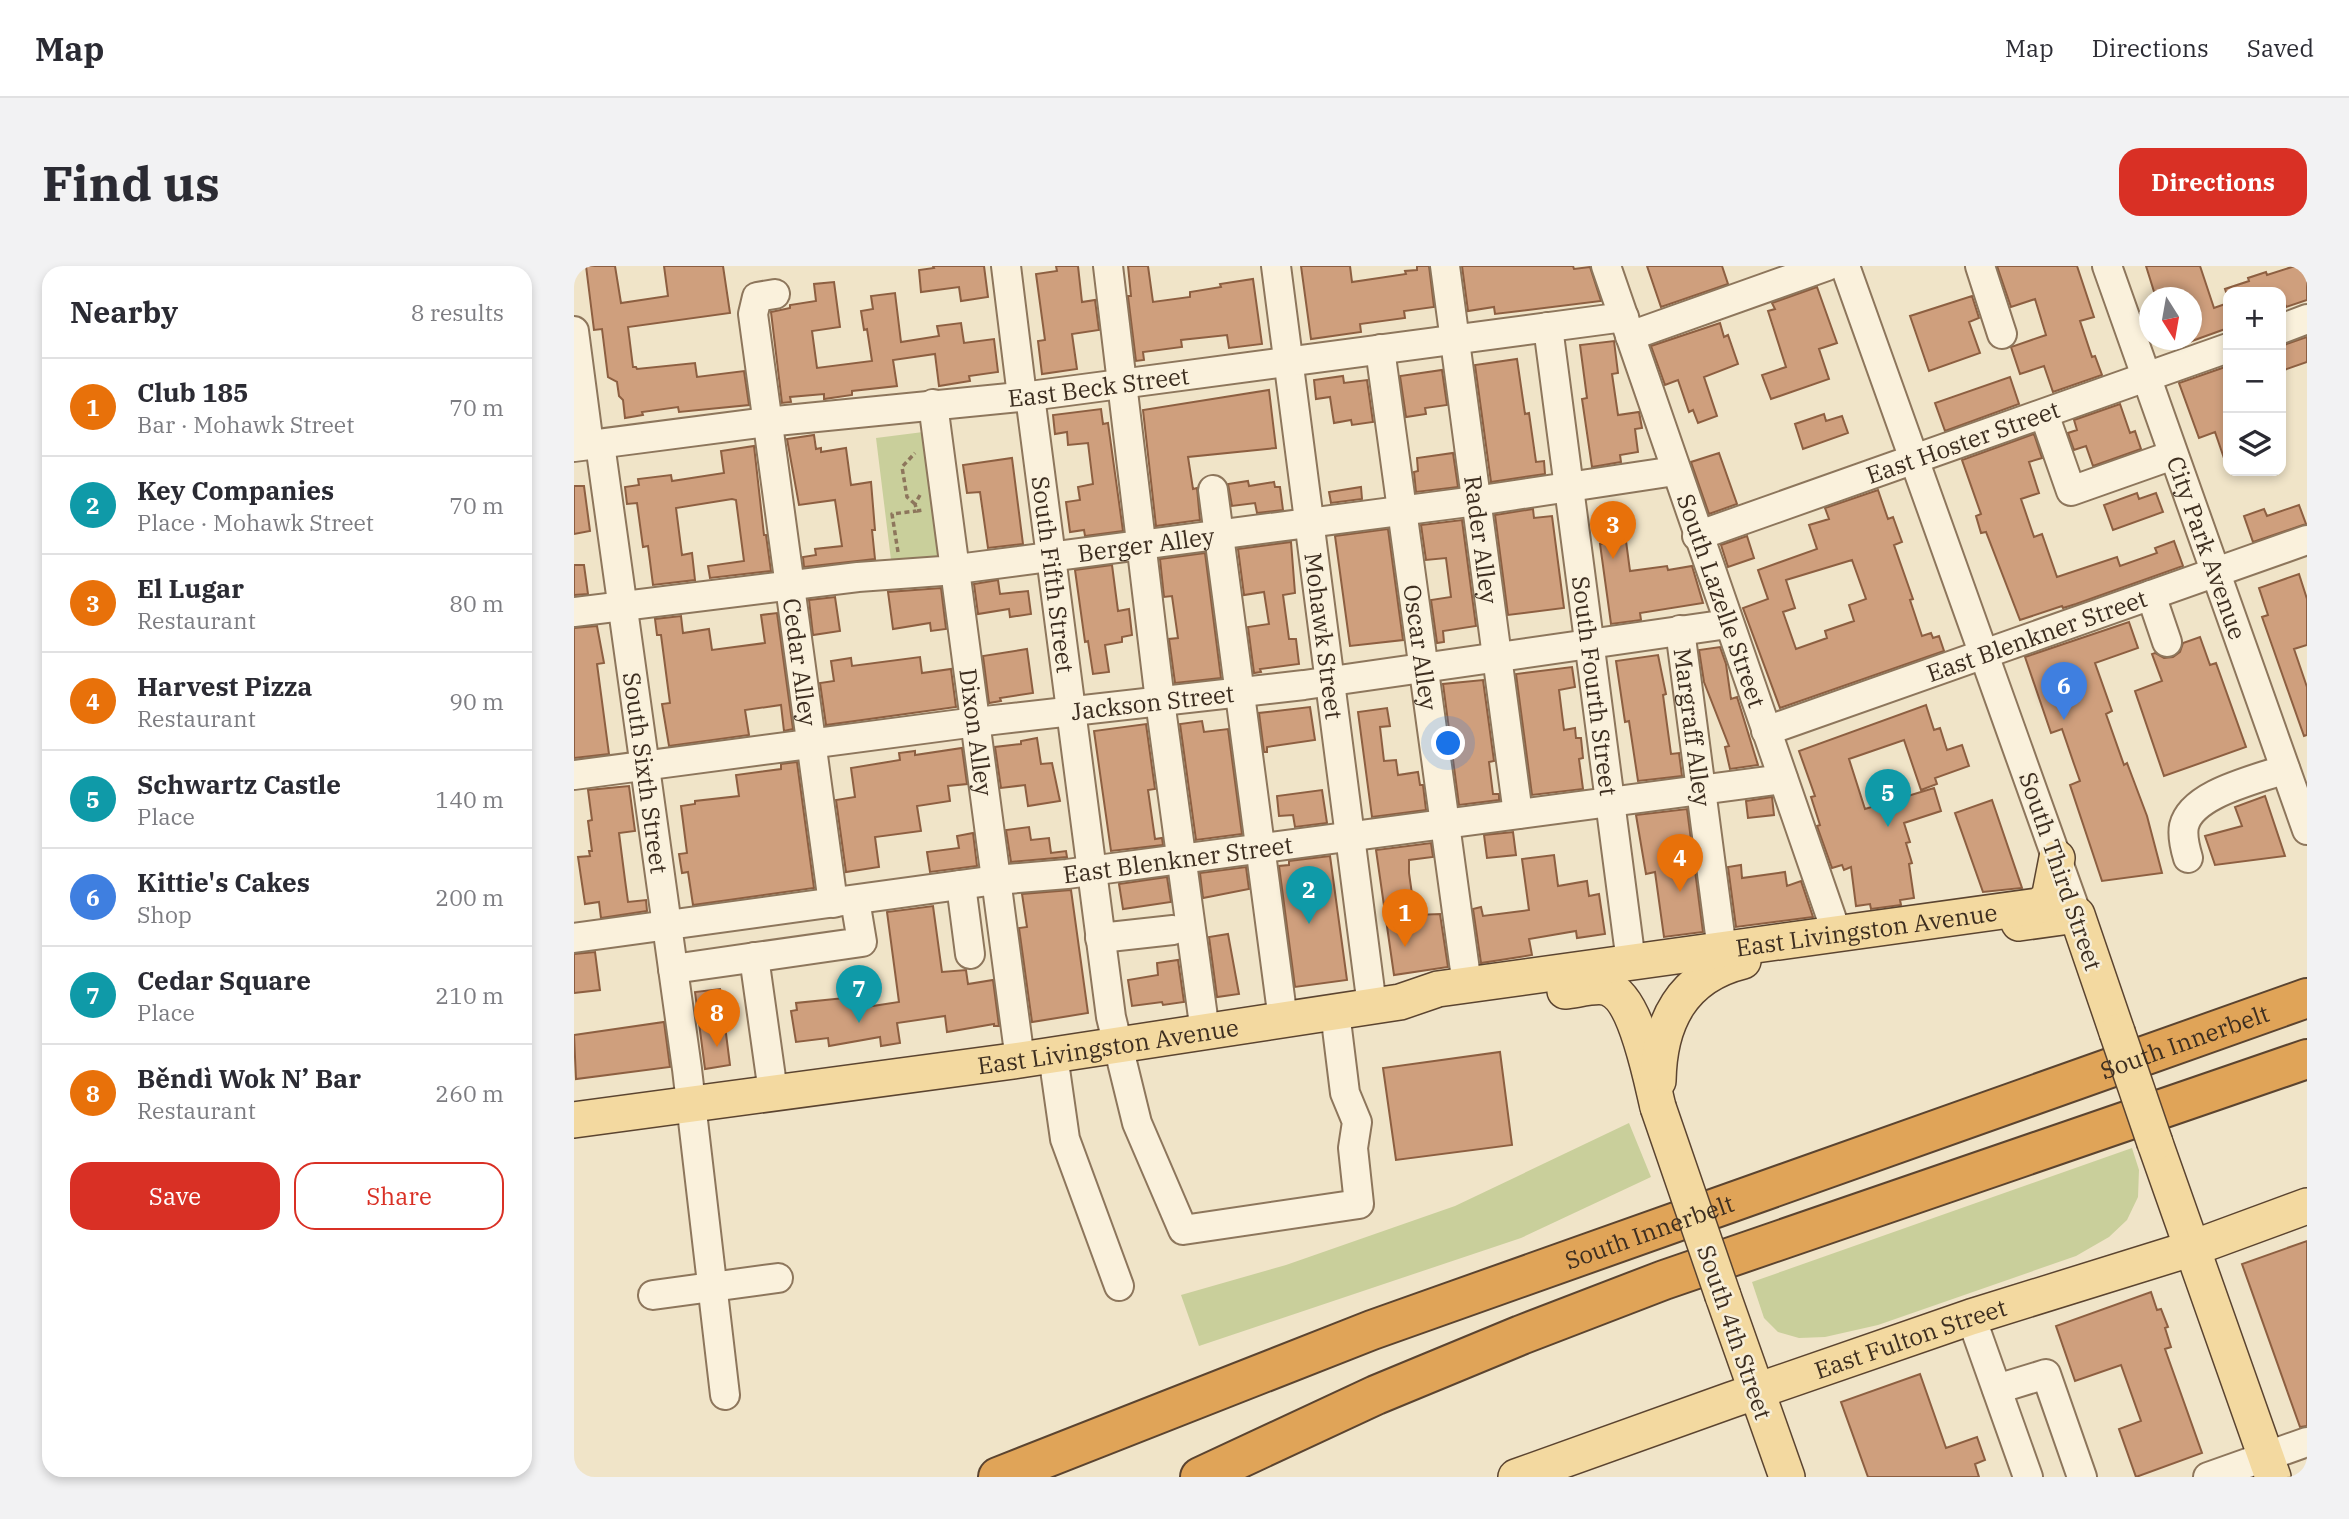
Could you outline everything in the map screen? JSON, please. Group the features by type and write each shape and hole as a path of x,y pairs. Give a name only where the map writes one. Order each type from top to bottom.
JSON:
{"highway":[{"name":"South Innerbelt","path":"998,1477 1372,1330 2307,998"},
{"name":"South Innerbelt","path":"1200,1477 1376,1395 1664,1280 2307,1059"}],"main road":[{"name":"East Livingston Avenue","path":"1733,956 1837,934 2038,906 2049,899 2057,858"},
{"name":"East Livingston Avenue","path":"574,1120 1054,1055 1386,1004 1438,989 1635,962 1674,965 2077,915"},
{"name":"South Third Street","path":"2077,915 2269,1467"},
{"name":"South 4th Street","path":"1658,1107 1661,1043 1668,1018 1682,998 1705,978 1729,964 1733,956"},
{"name":"South 4th Street","path":"1386,1004 1441,1008 1606,987 1624,1003 1638,1030 1658,1107 1787,1477"},
{"name":"East Fulton Street","path":"1516,1477 1971,1317 2193,1248 2307,1206"}],"street":[{"name":"South Fifth Street","path":"1006,266 1050,555 1116,1045 1137,1123 1183,1230 1359,1204 1353,1148 1357,1122 1345,1093 1335,1012"},
{"path":"1108,266 1160,701 1205,1032"},
{"name":"Mohawk Street","path":"1276,266 1350,837 1386,1004"},
{"name":"Rader Alley","path":"1445,266 1518,814"},
{"name":"South Lazelle Street","path":"1605,266 1837,934"},
{"name":"East Beck Street","path":"588,445 766,422 1026,396 1548,327 1627,326 1827,266"},
{"name":"South Third Street","path":"1845,266 2077,915"},
{"path":"1980,266 2002,334"},
{"name":"City Park Avenue","path":"2107,266 2285,769 2302,799 2307,830"},
{"name":"Cedar Alley","path":"754,957 862,942 844,902 813,744 766,422 753,314 757,297 775,294"},
{"path":"2286,327 2307,319"},
{"name":"South Fourth Street","path":"1548,327 1610,802 1635,962"},
{"name":"South Sixth Street","path":"574,331 588,445 622,605 691,1103 726,1395"},
{"name":"Oscar Alley","path":"1380,349 1467,985"},
{"name":"East Hoster Street","path":"1697,536 2223,350"},
{"name":"Dixon Alley","path":"933,404 1020,1060"},
{"path":"2044,414 2071,491 2174,455"},
{"name":"Berger Alley","path":"574,612 789,585 955,569 1476,501 1675,471"},
{"path":"1213,490 1283,1020"},
{"name":"East Blenkner Street","path":"1766,731 2307,540"},
{"path":"2151,595 2167,642"},
{"name":"Jackson Street","path":"574,775 976,722 1329,682 1589,642 1728,624"},
{"name":"Margraff Alley","path":"1680,631 1702,790 1733,956"},
{"path":"2188,858 2184,845 2184,827 2193,808 2212,796 2285,769"},
{"name":"East Blenkner Street","path":"574,938 996,880 1445,825 1783,779"},
{"path":"961,885 970,954"},
{"path":"1100,938 1173,930"},
{"path":"673,969 754,957 773,1092"},
{"path":"1054,1055 1065,1139 1119,1286"},
{"path":"653,1295 778,1278"},
{"path":"1971,1317 2028,1477"},
{"path":"1997,1389 2046,1374 2082,1477"},
{"path":"2208,1477 2269,1467 2307,1442"}],"path":[{"path":"915,453 902,467 907,497 915,504"},
{"path":"898,552 892,514 917,511"}],"green space":[{"path":"931,431 948,561 892,568 876,438"},
{"path":"1629,1123 1651,1177 1521,1238 1199,1346 1181,1295 1286,1265 1455,1206"},
{"path":"2132,1148 2139,1170 2138,1197 2127,1220 2109,1237 2076,1256 1878,1325 1825,1337 1799,1338 1778,1332 1764,1318 1752,1282"}],"building":[{"path":"586,266 615,266 621,303 668,296 664,266 723,266 730,313 628,327 633,367 637,369 695,363 697,377 744,371 749,405 679,412 678,407 642,412 643,415 625,418 617,382 608,377 602,329 594,330"},
{"path":"933,266 984,266 988,297 961,301 959,287 921,292 919,270 934,268"},
{"path":"1056,266 1078,266 1082,302 1095,300 1099,330 1072,334 1077,369 1042,374 1038,341 1045,340 1036,274 1057,271"},
{"path":"1128,266 1148,266 1153,302 1190,297 1190,292 1253,279 1262,344 1229,348 1227,335 1181,340 1182,347 1143,352 1144,360 1136,361 1128,296 1131,296"},
{"path":"1301,266 1350,266 1352,282 1406,274 1405,271 1417,270 1417,266 1429,266 1434,307 1404,311 1405,318 1360,324 1361,332 1311,339"},
{"path":"1462,266 1573,266 1574,269 1590,267 1601,301 1495,314 1494,307 1468,311"},
{"path":"1647,266 1722,266 1728,284 1661,307"},
{"path":"1997,266 2077,266 2094,317 2080,321 2092,357 2095,356 2102,375 2053,392 2044,366 2020,374 2011,347 2046,335 2035,299 2011,307"},
{"path":"2146,266 2200,266 2214,308 2223,305 2223,330 2202,337 2202,287 2153,287"},
{"path":"2295,266 2307,266 2307,300 2286,307 2286,287 2231,287 2266,272 2267,275"},
{"path":"834,282 840,327 812,331 817,368 872,361 861,311 873,309 871,296 895,293 901,342 939,336 937,326 961,323 964,343 994,339 998,372 969,376 970,381 939,386 935,354 893,360 897,386 852,391 852,395 824,399 824,394 790,397 791,402 782,403 771,312 790,308 790,305 816,301 814,284"},
{"path":"1817,287 1837,343 1819,349 1829,379 1771,399 1762,375 1786,367 1768,311 1775,309 1772,303"},
{"path":"1972,296 1979,318 1969,322 1980,353 1929,371 1910,316"},
{"path":"1720,323 1724,337 1728,335 1738,364 1704,377 1717,416 1698,423 1693,410 1689,412 1678,380 1665,385 1651,346"},
{"path":"2307,337 2307,362 2286,369 2286,344"},
{"path":"1614,341 1618,373 1612,374 1618,415 1639,412 1642,428 1635,429 1638,452 1620,455 1621,462 1592,467 1582,399 1587,398 1580,345"},
{"path":"1517,359 1525,414 1529,413 1536,462 1544,461 1545,474 1491,482 1475,365"},
{"path":"2223,368 2223,455 2215,432 2199,438 2179,383"},
{"path":"1442,370 1447,405 1425,408 1426,414 1406,417 1400,376"},
{"path":"1343,376 1344,383 1367,380 1373,422 1352,425 1351,420 1334,423 1330,397 1316,399 1314,380"},
{"path":"2010,377 2019,404 1945,431 1935,403"},
{"path":"1269,390 1276,448 1188,457 1193,489 1197,488 1200,520 1156,526 1143,410"},
{"path":"2120,404 2130,433 2135,431 2141,449 2093,466 2086,446 2074,450 2068,433 2077,430 2074,420"},
{"path":"1101,409 1103,424 1108,423 1123,531 1085,536 1084,530 1070,532 1066,502 1080,500 1078,487 1093,484 1088,443 1068,445 1067,432 1055,434 1053,415"},
{"path":"1824,414 1826,421 1842,416 1848,433 1803,449 1795,424"},
{"path":"2034,434 2042,458 2029,462 2039,493 2021,499 2034,537 2042,534 2057,577 2117,557 2120,566 2157,553 2155,548 2174,541 2183,566 2076,604 2020,620 1986,532 1981,533 1976,516 1981,514 1962,460"},
{"path":"814,435 816,449 821,448 821,452 846,448 851,485 871,482 875,559 804,567 803,557 816,555 815,549 842,546 835,500 799,505 787,439"},
{"path":"754,446 771,571 710,578 708,566 744,561 736,500 732,499 676,508 682,555 692,553 695,580 653,585 648,546 643,547 637,503 627,504 625,487 639,485 638,479 671,475 672,481 724,473 721,451"},
{"path":"1453,453 1458,487 1416,492 1414,472 1418,471 1417,458"},
{"path":"1719,453 1737,504 1709,514 1691,462"},
{"path":"1012,458 1023,544 988,548 980,492 967,493 963,465"},
{"path":"1248,481 1249,486 1274,482 1275,487 1280,487 1283,510 1257,513 1255,503 1232,506 1228,484"},
{"path":"574,486 584,486 590,531 574,534"},
{"path":"1361,487 1362,499 1331,503 1329,492"},
{"path":"1878,490 1888,519 1893,517 1902,542 1894,545 1913,599 1910,600 1922,636 1931,633 1933,638 1939,636 1944,651 1780,708 1743,608 1768,599 1758,570 1817,549 1809,525 1829,519 1825,508","holes":["1852,560 1866,599 1849,605 1854,621 1825,631 1827,638 1796,649 1783,612 1795,608 1786,580"]},
{"path":"2137,493 2139,499 2156,493 2163,512 2113,530 2104,505"},
{"path":"2299,505 2306,524 2253,542 2244,516 2264,509 2267,516"},
{"path":"1533,509 1534,518 1552,516 1564,608 1508,615 1495,515"},
{"path":"1462,520 1476,626 1443,631 1444,642 1437,643 1431,600 1451,597 1446,558 1426,560 1421,525"},
{"path":"1388,529 1403,640 1350,646 1335,536"},
{"path":"1747,536 1754,558 1728,567 1721,545"},
{"path":"1626,541 1630,571 1692,566 1703,603 1640,613 1641,620 1611,624 1600,544"},
{"path":"1291,542 1295,593 1283,595 1289,639 1296,639 1299,664 1260,669 1261,672 1254,673 1248,627 1269,624 1264,592 1244,595 1238,549"},
{"path":"1205,553 1221,678 1175,683 1169,639 1178,638 1172,596 1164,597 1160,559"},
{"path":"574,565 584,565 588,594 574,595"},
{"path":"1112,565 1118,611 1129,609 1132,635 1122,637 1122,642 1105,645 1109,672 1093,674 1088,641 1085,642 1075,570"},
{"path":"2299,574 2307,599 2307,645 2294,649 2307,687 2307,735 2304,736 2262,617 2268,615 2259,588"},
{"path":"998,580 1000,594 1028,591 1031,614 1010,617 1009,609 978,614 974,584"},
{"path":"941,588 946,629 931,631 930,623 893,629 888,592"},
{"path":"835,597 840,631 813,635 809,600"},
{"path":"777,613 793,729 784,731 781,705 745,710 749,735 669,746 662,704 670,703 661,635 657,635 655,619 681,616 683,633 709,629 712,650 765,643 761,615"},
{"path":"2129,622 2138,648 2095,663 2112,711 2106,714 2124,765 2127,763 2147,816 2162,873 2102,881 2070,785 2080,781 2062,729 2051,733 2025,657"},
{"path":"597,626 604,663 597,664 609,754 574,758 574,628"},
{"path":"2200,637 2210,665 2216,663 2246,747 2164,776 2135,691 2162,681 2152,654 2164,658 2173,657 2180,652 2183,643"},
{"path":"1720,647 1726,664 1731,699 1737,697 1758,765 1730,769 1725,747 1729,746 1704,682 1699,650"},
{"path":"1027,649 1033,693 1000,698 1001,701 989,703 983,656"},
{"path":"1658,655 1666,694 1663,695 1671,754 1679,753 1682,776 1638,781 1629,721 1625,722 1616,661"},
{"path":"920,657 922,673 951,669 956,707 826,725 820,683 834,681 831,661 851,658 852,666"},
{"path":"1572,667 1575,687 1559,690 1564,730 1575,728 1576,738 1581,738 1583,758 1579,759 1583,789 1532,795 1516,674"},
{"path":"1483,680 1494,761 1489,762 1493,794 1499,794 1499,800 1459,805 1443,684"},
{"path":"1926,705 1934,730 1940,728 1947,750 1962,745 1969,766 1935,778 1937,784 1921,790 1904,740 1849,759 1865,809 1934,788 1941,811 1904,823 1910,842 1906,843 1912,863 1909,864 1914,898 1900,900 1901,905 1871,909 1870,904 1856,906 1851,867 1844,870 1842,865 1832,868 1817,826 1820,825 1811,797 1815,796 1799,751"},
{"path":"1310,707 1315,740 1267,747 1267,752 1264,752 1259,713"},
{"path":"1387,708 1390,726 1380,727 1384,761 1396,760 1398,775 1418,772 1420,785 1423,785 1426,810 1372,817 1358,712"},
{"path":"1202,721 1204,732 1228,729 1242,834 1196,840 1180,724"},
{"path":"1146,724 1155,789 1148,790 1155,839 1162,838 1163,845 1111,851 1094,731"},
{"path":"1037,738 1041,764 1052,763 1060,801 1028,806 1025,785 1001,788 995,747 1021,744 1021,741"},
{"path":"962,748 967,784 948,786 950,801 917,806 921,831 875,837 879,867 846,872 836,800 855,797 851,768 900,760 899,753 915,751 915,755"},
{"path":"797,762 814,888 693,905 688,872 682,873 679,854 687,853 681,806 695,804 695,801 739,796 736,775 781,769 781,764"},
{"path":"629,786 635,831 619,833 628,902 646,900 647,911 601,918 599,902 585,904 578,857 590,856 589,851 592,851 588,790"},
{"path":"1322,790 1327,823 1295,827 1293,815 1279,816 1277,796"},
{"path":"2265,796 2285,856 2215,865 2205,836 2242,826 2235,807"},
{"path":"1772,797 1774,815 1748,818 1746,801"},
{"path":"1992,800 2022,888 1983,892 1955,813"},
{"path":"1687,809 1703,932 1664,937 1655,872 1646,874 1636,815"},
{"path":"1029,827 1031,840 1049,838 1051,853 1066,851 1067,857 1011,862 1006,830"},
{"path":"1513,832 1516,855 1487,858 1484,835"},
{"path":"973,833 977,866 930,872 927,852 959,848 957,836"},
{"path":"1431,843 1433,857 1409,860 1409,873 1415,915 1440,914 1448,967 1394,975 1376,850"},
{"path":"1554,855 1558,886 1587,881 1589,896 1599,894 1605,934 1577,938 1576,931 1529,939 1532,955 1481,963 1473,909 1481,907 1483,916 1529,910 1522,859"},
{"path":"1330,856 1347,980 1295,987 1279,866 1289,865 1289,861"},
{"path":"1741,865 1742,878 1785,872 1787,886 1801,881 1813,917 1736,927 1728,867"},
{"path":"1246,867 1249,889 1203,898 1200,873"},
{"path":"1167,877 1171,902 1123,909 1119,884"},
{"path":"1071,890 1088,1013 1032,1022 1019,928 1027,927 1022,894"},
{"path":"933,906 942,972 966,970 968,984 993,980 999,1026 994,1024 947,1032 945,1016 897,1023 900,1043 881,1046 880,1037 829,1046 828,1038 796,1042 791,1011 797,1010 796,1003 864,996 866,1007 899,1002 887,912"},
{"path":"1228,934 1239,994 1217,997 1209,937"},
{"path":"595,952 600,990 574,993 574,954"},
{"path":"1178,960 1184,1002 1132,1006 1128,980 1158,975 1157,963"},
{"path":"720,989 721,996 728,994 731,1017 724,1018 730,1065 705,1069 695,992"},
{"path":"664,1022 670,1067 576,1079 574,1035"},
{"path":"1500,1052 1512,1145 1396,1160 1383,1068"},
{"path":"2307,1241 2307,1426 2300,1427 2242,1264"},
{"path":"2151,1292 2157,1310 2161,1309 2168,1327 2165,1328 2171,1347 2165,1349 2202,1453 2136,1477 2119,1429 2141,1421 2121,1365 2075,1381 2056,1326"},
{"path":"1920,1374 1946,1448 1977,1437 1985,1460 1975,1464 1979,1477 1868,1477 1841,1402"}],"place":[{"name":"El Lugar","path":"1613,559"},
{"name":"Kittie's Cakes","path":"2064,720"},
{"name":"Schwartz Castle","path":"1888,827"},
{"name":"Harvest Pizza","path":"1680,892"},
{"name":"Key Companies","path":"1309,924"},
{"name":"Club 185","path":"1405,947"},
{"name":"Cedar Square","path":"859,1023"},
{"name":"Běndì Wok N’ Bar","path":"717,1047"}]}
